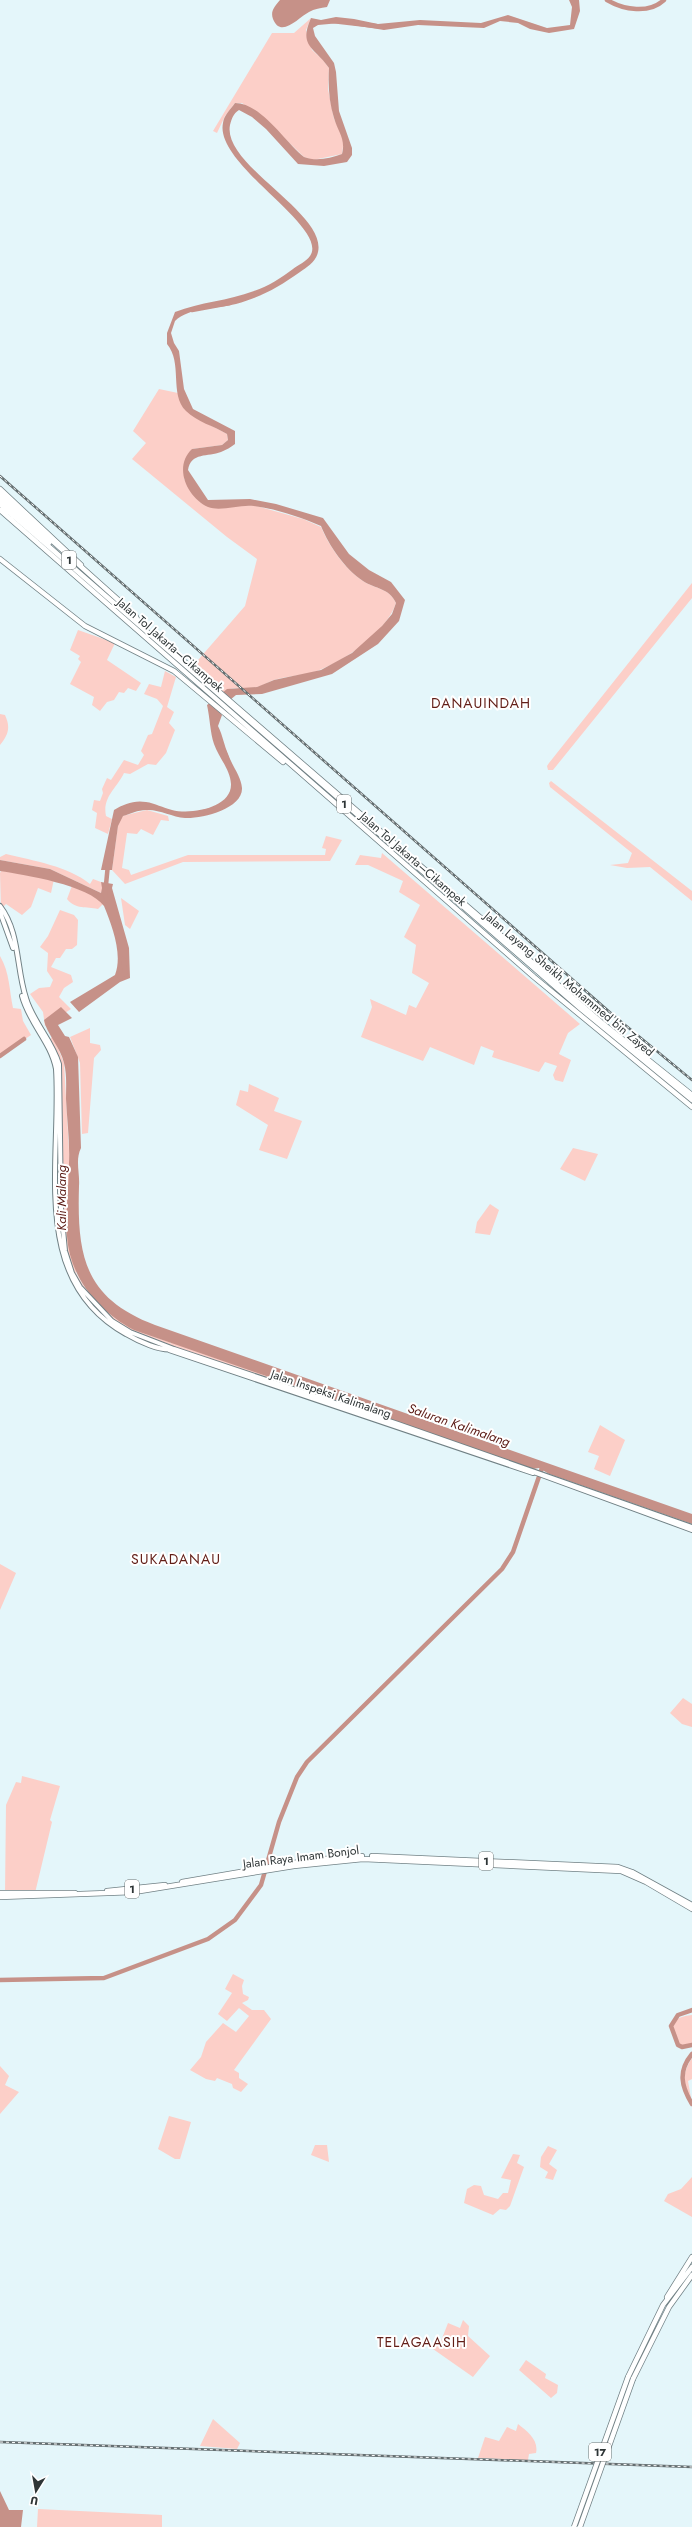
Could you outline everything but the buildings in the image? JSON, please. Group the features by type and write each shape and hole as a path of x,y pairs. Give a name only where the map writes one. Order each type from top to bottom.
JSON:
{"highway":[{"path":"0,489 135,615 138,621"},
{"path":"0,494 81,565"},
{"name":"Jalan Tol Jakarta–Cikampek","path":"0,499 209,683 601,1022 692,1095"},
{"name":"Jalan Layang Sheikh Mohammed bin Zayed","path":"0,504 581,1010 692,1102"},
{"name":"Jalan Tol Jakarta–Cikampek","path":"0,509 308,781 534,977 692,1107"},
{"name":"Jalan Layang Sheikh Mohammed bin Zayed","path":"0,509 546,983 692,1102"},
{"path":"0,559 77,620 95,631 166,665 308,781"},
{"name":"Jalan Raya Imam Bonjol","path":"0,1894 82,1893 128,1889 332,1858 391,1859 519,1864 621,1871 646,1882 692,1909"},
{"name":"Jalan Raya Imam Bonjol","path":"519,1864 577,1864 626,1869 692,1905"},
{"name":"Jalan Raya Imam Bonjol","path":"0,1897 134,1892 262,1869"},
{"path":"663,2305 670,2290 692,2257"},
{"name":"17","path":"574,2527 628,2377 663,2305 692,2267"},
{"name":"17","path":"580,2527 633,2379 669,2307 692,2275"}],"main road":[{"name":"Jalan Inspeksi Kalimalang","path":"0,906 13,935 26,998 35,1022"},
{"name":"Jalan Inspeksi Kalimalang","path":"0,912 11,936 23,999 56,1056 58,1069 58,1169 65,1252 75,1280 93,1306 110,1322 129,1336 168,1350 195,1357"},
{"name":"Jalan Inspeksi Kalimalang","path":"110,1322 130,1332 195,1357 533,1472 671,1521 692,1530"},
{"name":"Jalan Inspeksi Kalimalang","path":"168,1350 174,1349"},
{"name":"Jalan Inspeksi Kalimalang","path":"671,1521 692,1526"}],"shaded area":[{"path":"280,0 330,0 327,7 311,11 290,25 281,27 276,25 272,16 276,4"},
{"path":"569,0 579,0 580,11 574,29 549,33 530,29 518,23 500,21 484,28 418,25 384,30 340,23 318,25 313,28 315,36 334,63 339,111 352,148 352,155 347,162 324,166 298,164 266,129 252,117 239,110 233,116 230,125 232,140 242,156 307,221 316,237 318,252 315,259 308,266 270,291 236,304 188,313 175,321 171,333 174,343 179,351 184,389 193,409 235,431 235,444 221,452 196,458 190,464 188,470 208,500 250,499 276,504 323,518 349,554 369,570 391,582 405,600 399,621 378,644 332,674 262,694 236,695 218,710 222,715 218,726 225,747 240,779 242,788 236,802 220,811 201,817 185,818 151,810 143,810 123,816 118,826 112,870 101,870 114,810 129,803 142,802 180,811 199,810 218,804 225,799 230,792 231,784 229,773 214,744 207,705 227,689 257,687 274,680 321,670 352,653 382,626 392,614 396,603 390,594 363,581 344,564 328,541 321,526 263,507 249,506 219,509 208,507 194,496 185,481 183,473 184,464 186,456 192,449 222,445 228,440 227,434 190,415 181,404 178,396 174,360 172,352 167,344 167,333 175,312 234,297 270,284 309,258 312,244 304,229 252,176 236,157 225,140 223,123 225,117 235,103 245,105 254,109 263,116 304,157 319,159 342,154 343,144 332,112 330,100 329,68 307,41 307,28 311,18 321,20 336,17 378,24 420,20 481,23 508,15 547,28 570,25 572,7"},
{"path":"311,18 306,30 312,50 329,68 328,89 334,119 344,139 342,154 313,160 304,157 275,129 242,103 235,103 225,116 217,133 213,131 272,33 294,33"},
{"path":"159,389 178,393 181,401 191,414 227,434 228,440 222,445 192,449 184,479 200,502 220,507 253,505 303,519 321,527 333,549 344,564 356,576 368,584 382,589 390,594 396,603 391,614 376,633 366,642 344,658 317,671 280,678 257,687 234,688 222,693 192,667 245,606 257,559 227,537 132,459 146,443 133,431"},
{"path":"692,583 692,598 553,770 548,770 547,766 549,763"},
{"path":"78,630 115,643 107,660 141,683 136,691 128,688 124,693 119,692 114,700 107,702 100,711 92,705 94,697 70,684 81,662 78,659 80,656 70,650"},
{"path":"165,671 176,677 167,707 174,712 169,723 175,730 166,753 156,765 148,764 130,774 124,773 111,793 105,809 106,816 112,819 108,834 95,828 97,813 92,810 94,800 100,801 103,793 102,789 107,778 111,780 124,760 138,765 144,755 141,751 148,735 152,734 163,706 157,699 144,694 149,684 161,687"},
{"path":"0,714 5,715 8,724 8,731 0,745"},
{"path":"551,781 692,891 692,901 650,867 627,868 610,865 628,863 632,853 550,787 549,783"},
{"path":"147,810 168,816 169,821 161,820 153,835 141,829 137,834 127,833 122,868 129,870 131,875 188,855 325,855 326,849 322,848 326,836 342,840 330,861 183,862 125,884 112,870 118,825 122,816"},
{"path":"382,853 580,1024 568,1033 559,1054 571,1060 563,1082 555,1080 553,1075 557,1066 545,1062 539,1072 492,1057 494,1051 481,1046 474,1065 430,1047 423,1061 361,1037 372,1007 370,999 406,1015 409,1005 416,1008 429,983 412,973 416,945 404,937 420,905 399,892 403,881 368,865 355,865 360,855 381,858"},
{"path":"6,854 61,868 90,884 93,879 101,882 103,888 101,893 50,869 0,860 0,857"},
{"path":"0,860 50,869 101,893 101,882 113,884 112,888 129,948 130,978 120,982 79,1012 70,1002 115,975 117,967 118,958 116,940 104,906 85,892 71,887 40,878 0,871"},
{"path":"3,866 54,879 51,893 38,888 31,907 22,915 6,904 1,909 0,873"},
{"path":"73,883 107,900 98,909 74,905 67,899"},
{"path":"121,898 139,911 130,929 125,925"},
{"path":"60,910 74,915 78,920 77,945 72,949 66,949 60,958 56,958 51,967 71,975 73,982 64,988 59,997 71,1009 45,1026 43,1012 30,994 39,988 50,987 53,980 47,971 48,953 40,947 48,936"},
{"path":"15,945 27,1001 49,1040 53,1036 64,1063 76,1273 94,1300 104,1310 127,1325 170,1342 170,1344 171,1342 533,1470 129,1336 109,1324 112,1321 94,1305 91,1307 72,1278 62,1252 57,1191 61,1191 60,1185 56,1184 56,1075 51,1052 23,999 13,946"},
{"path":"0,956 6,969 13,1008 21,1009 23,1021 31,1035 0,1056"},
{"path":"61,1007 72,1018 58,1025 65,1036 69,1037 78,1057 81,1148 78,1157 79,1211 83,1254 90,1272 99,1288 113,1302 131,1314 155,1325 692,1514 692,1524 549,1474 539,1468 533,1469 134,1330 109,1313 88,1292 80,1279 69,1251 67,1236 67,1209 69,1139 66,1099 66,1072 62,1057 45,1025 44,1020"},
{"path":"90,1028 90,1043 100,1045 101,1050 94,1058 88,1133 82,1134 80,1063 70,1037"},
{"path":"249,1084 279,1098 274,1111 302,1121 287,1159 259,1150 268,1125 236,1105 240,1090 248,1092"},
{"path":"573,1148 598,1154 585,1181 560,1169"},
{"path":"490,1204 499,1210 490,1235 475,1233 477,1222"},
{"path":"600,1425 625,1440 610,1476 594,1469 599,1456 588,1452"},
{"path":"0,1564 16,1573 0,1610"},
{"path":"683,1698 692,1704 692,1727 682,1724 670,1713"},
{"path":"22,1776 60,1786 50,1820 52,1822 35,1893 5,1894 6,1805 16,1782 21,1783"},
{"path":"233,1974 244,1980 242,1986 243,1994 249,1997 248,2000 242,2003 252,2010 264,2010 271,2019 234,2070 239,2073 239,2078 248,2084 241,2092 233,2088 232,2084 217,2078 215,2081 206,2079 190,2070 201,2057 206,2042 223,2023 236,2032 249,2016 239,2008 227,2021 218,2014 232,1993 225,1989"},
{"path":"692,2015 692,2045 679,2045 674,2039 672,2030 673,2023 679,2018"},
{"path":"692,2058 692,2079 688,2081 692,2104 688,2099 684,2087 684,2075"},
{"path":"0,2066 9,2076 5,2085 19,2092 0,2114"},
{"path":"169,2116 191,2122 180,2159 175,2159 158,2149"},
{"path":"315,2145 327,2145 329,2162 311,2155"},
{"path":"548,2146 557,2150 549,2164 557,2170 553,2180 545,2178 548,2172 540,2167 541,2157"},
{"path":"513,2154 520,2155 517,2163 524,2167 510,2206 506,2210 500,2209 493,2215 464,2203 467,2189 474,2185 481,2186 484,2195 498,2199 503,2193 508,2193 511,2180 501,2178"},
{"path":"692,2177 692,2217 664,2201 668,2194 681,2189"},
{"path":"463,2320 469,2326 468,2336 490,2356 473,2377 433,2349 441,2341 448,2323 460,2328"},
{"path":"526,2360 546,2374 545,2378 558,2385 557,2393 551,2398 519,2370"},
{"path":"213,2419 240,2443 237,2449 200,2446"},
{"path":"518,2424 532,2436 536,2444 536,2453 529,2454 528,2460 478,2458 485,2437 499,2441 507,2427 516,2431"},
{"path":"0,2491 9,2510 23,2510 21,2527 0,2527"},
{"path":"38,2509 162,2515 162,2527 37,2527"}],"waterway":[{"path":"607,0 621,6 636,9 651,7 664,0"},
{"path":"332,21 384,27"},
{"path":"192,310 230,303"},
{"path":"224,751 235,779"},
{"path":"196,814 212,810"},
{"path":"107,900 105,895 108,864"},
{"name":"Kali Malang","path":"120,977 125,973 123,959"},
{"name":"Kali Malang","path":"0,1056 24,1039"},
{"path":"0,1980 104,1978 208,1939 235,1920 261,1885 279,1822 297,1777 307,1762 502,1569 513,1552 543,1465"},
{"path":"692,2010 678,2015 671,2026 678,2045 682,2047 692,2045"},
{"path":"692,2054 683,2073 683,2085 692,2104"}],"railway":[{"path":"0,476 613,1015 692,1080"},
{"path":"0,2442 692,2467"}],"district":[{"name":"DANAUINDAH","path":"481,703"},
{"name":"SUKADANAU","path":"176,1559"},
{"name":"TELAGAASIH","path":"422,2342"}],"water label":[{"name":"Saluran Kalimalang","path":"459,1425"}]}
